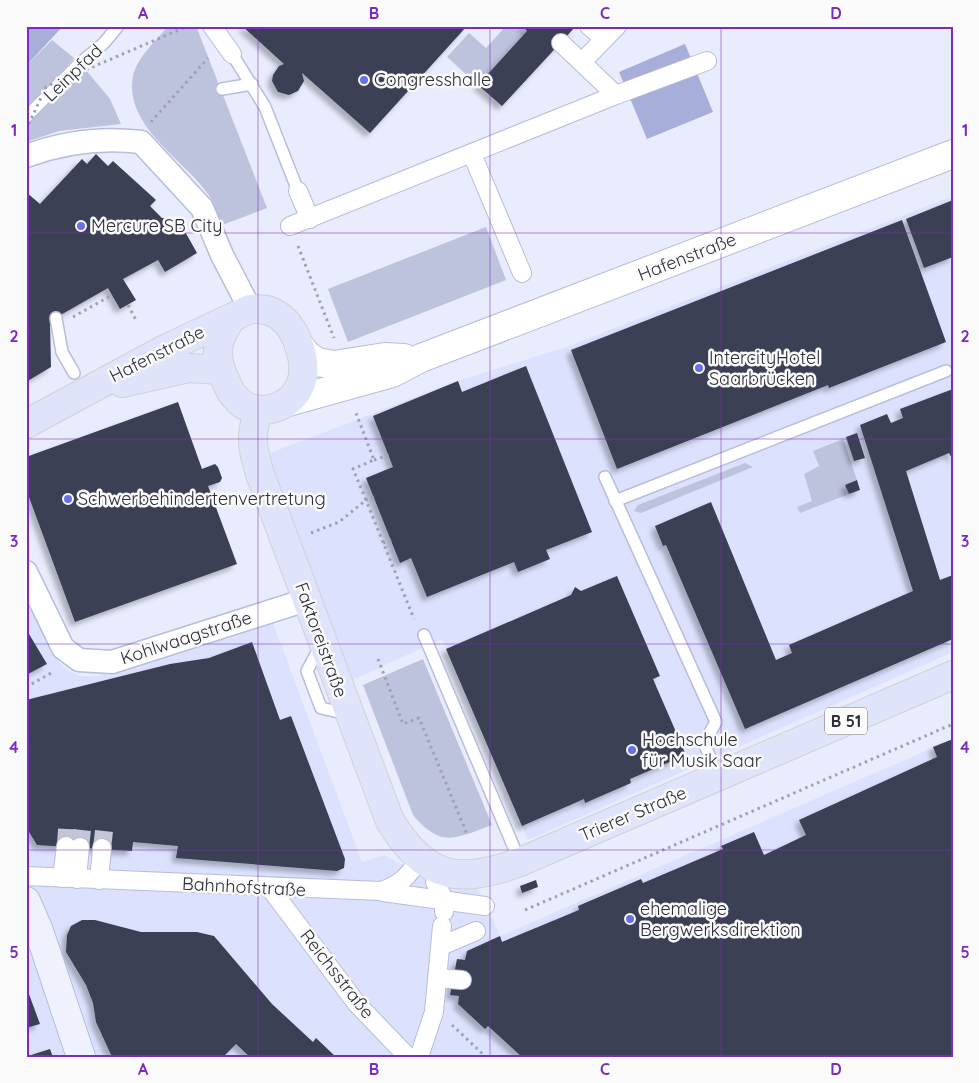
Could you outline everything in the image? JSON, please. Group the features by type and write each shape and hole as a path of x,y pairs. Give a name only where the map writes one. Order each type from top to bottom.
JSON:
{"main road":[{"path":"266,309 280,316 291,328 299,345 302,376 299,388 288,402 274,409 258,410 246,406 236,398 221,370 217,352 220,334 241,313 266,309"},
{"name":"Hafenstraße","path":"26,424 79,382 165,349 241,313"},
{"name":"Hafenstraße","path":"79,382 188,368 221,370"},
{"name":"Faktoreistraße","path":"258,410 252,430 254,454 322,644 390,821 404,845 428,869"},
{"name":"Trierer Straße","path":"428,869 440,869 464,876 492,873 953,675"},
{"path":"26,902 39,931 81,1057"}],"street":[{"path":"212,26 232,54"},
{"path":"589,26 604,39"},
{"path":"582,62 617,26"},
{"path":"561,42 616,95"},
{"path":"290,226 707,60"},
{"path":"26,156 78,141 144,134 202,208 222,254 241,313"},
{"path":"472,154 522,273"},
{"name":"Hafenstraße","path":"288,402 392,372 421,358 953,154"},
{"path":"298,191 310,219"},
{"name":"Hafenstraße","path":"299,345 307,356 318,362 334,365 385,357 421,358"},
{"name":"Kohlwaagstraße","path":"26,572 64,648 79,660 112,662 306,600"},
{"path":"69,878 73,847"},
{"path":"103,880 106,849"},
{"path":"419,1057 434,1012 444,913 435,882 428,869"},
{"name":"Bahnhofstraße","path":"26,876 270,888 380,891 395,887 406,879 428,869"},
{"name":"Reichsstraße","path":"270,888 357,1004 408,1057"},
{"name":"Bahnhofstraße","path":"380,891 444,913 485,906"},
{"path":"441,946 476,931"},
{"path":"437,978 462,980"}],"lane":[{"name":"Leinpfad","path":"26,117 79,64 104,43 118,26"},
{"path":"232,54 265,107 298,191"},
{"path":"222,89 252,84"},
{"path":"57,322 62,352 79,382"},
{"path":"615,501 946,371"},
{"path":"606,477 615,501 649,571 716,722 704,744 718,777"},
{"path":"421,631 520,862"}],"path":[{"path":"26,130 46,87 188,26"},
{"path":"144,134 209,58"},
{"path":"290,226 329,325"},
{"path":"57,322 112,295"},
{"path":"128,305 136,320"},
{"path":"356,413 374,460"},
{"path":"389,454 353,469 421,631"},
{"path":"334,524 366,500 374,497"},
{"path":"383,543 391,540"},
{"path":"378,659 404,724 419,718 467,834"},
{"path":"524,910 953,724"},
{"path":"452,1024 486,1057"}],"shaded area":[{"path":"26,26 63,26 26,66"},
{"path":"168,26 196,26 267,208 222,225 208,194 198,181 146,127 138,111 133,94 133,76 143,56"},
{"path":"506,26 522,26 527,31 478,85 447,57 469,33 486,48"},
{"path":"52,40 74,58 53,82 26,107 26,66"},
{"path":"685,44 713,112 647,139 619,72"},
{"path":"85,69 110,99 121,124 59,131 26,142 26,125"},
{"path":"953,196 953,652 528,840 442,639 350,681 265,455 458,381 569,346"},
{"path":"486,227 506,280 348,342 328,289"},
{"path":"843,439 857,480 845,485 849,494 800,513 797,507 812,501 804,474 819,466 813,451"},
{"path":"745,463 753,467 641,513 634,511 638,505"},
{"path":"26,597 54,655 65,669 80,676 97,676 273,623 362,862 384,855 435,882 462,889 478,889 500,936 953,739 953,1055 951,1057 26,1057"},
{"path":"423,659 492,825 459,837 441,837 423,826 413,815 363,685"}],"building":[{"name":"Congresshalle","path":"242,26 467,26 370,133 302,73 304,81 298,91 289,95 278,92 272,81 273,75 279,66 284,64"},
{"path":"522,26 576,26 502,106 478,85 527,31"},
{"path":"96,154 108,166 113,161 156,200 150,206 162,218 178,219 197,253 165,272 158,260 123,279 136,300 120,309 108,288 50,321 51,367 26,382 26,192 40,204 82,159 87,164"},
{"path":"953,200 953,257 924,268 906,219"},
{"name":"IntercityHotel Saarbrücken","path":"902,220 946,342 829,388 828,385 617,469 571,350"},
{"path":"526,366 592,532 546,550 550,559 518,572 514,562 427,597 411,558 400,563 366,478 393,467 373,416 458,381 462,392"},
{"path":"953,389 953,460 949,453 906,471 940,580 953,575 953,639 745,729 666,545 663,546 655,526 711,502 776,660 792,653 789,645 913,591 860,425 887,414 891,423 903,418 900,409"},
{"path":"178,402 202,469 215,464 218,467 222,478 220,482 208,486 237,564 75,622 26,489 26,457"},
{"path":"857,433 865,458 854,461 846,437"},
{"path":"857,480 860,490 849,494 845,485"},
{"path":"617,576 660,676 653,679 686,755 630,779 631,783 585,803 584,799 522,826 446,649 571,595 575,587 581,591"},
{"path":"26,629 47,664 26,675"},
{"path":"252,642 280,720 291,716 345,859 344,868 337,871 176,858 178,846 133,842 132,851 37,845 26,827 26,700 170,664 209,658"},
{"path":"953,739 953,1057 522,1057 488,1026 485,1029 458,1004 459,996 450,995 457,959 465,960 467,951 500,936 502,942 579,910 578,906 641,879 643,883 723,849 721,846 754,832 764,855 806,835 799,820 937,757 933,747"},
{"path":"536,880 538,887 522,893 520,886"},
{"path":"82,920 95,920 141,932 197,932 214,936 272,1004 313,1042 316,1038 336,1057 250,1057 236,1044 223,1057 112,1057 96,1022 93,1003 86,985 66,952 67,935 71,926"},
{"path":"26,986 40,1024 26,1028"},
{"path":"50,1049 53,1057 28,1057 28,1056"}],"tunnel":[{"path":"66,846 67,829"},
{"path":"80,847 82,830"},
{"path":"102,848 104,831"}],"place":[{"name":"Congresshalle","path":"364,80"},
{"name":"Mercure SB City","path":"81,226"},
{"name":"IntercityHotel Saarbrücken","path":"699,368"},
{"name":"Schwerbehindertenvertretung","path":"68,499"},
{"name":"Hochschule für Musik Saar","path":"632,750"},
{"name":"ehemalige Bergwerksdirektion","path":"630,919"}]}
